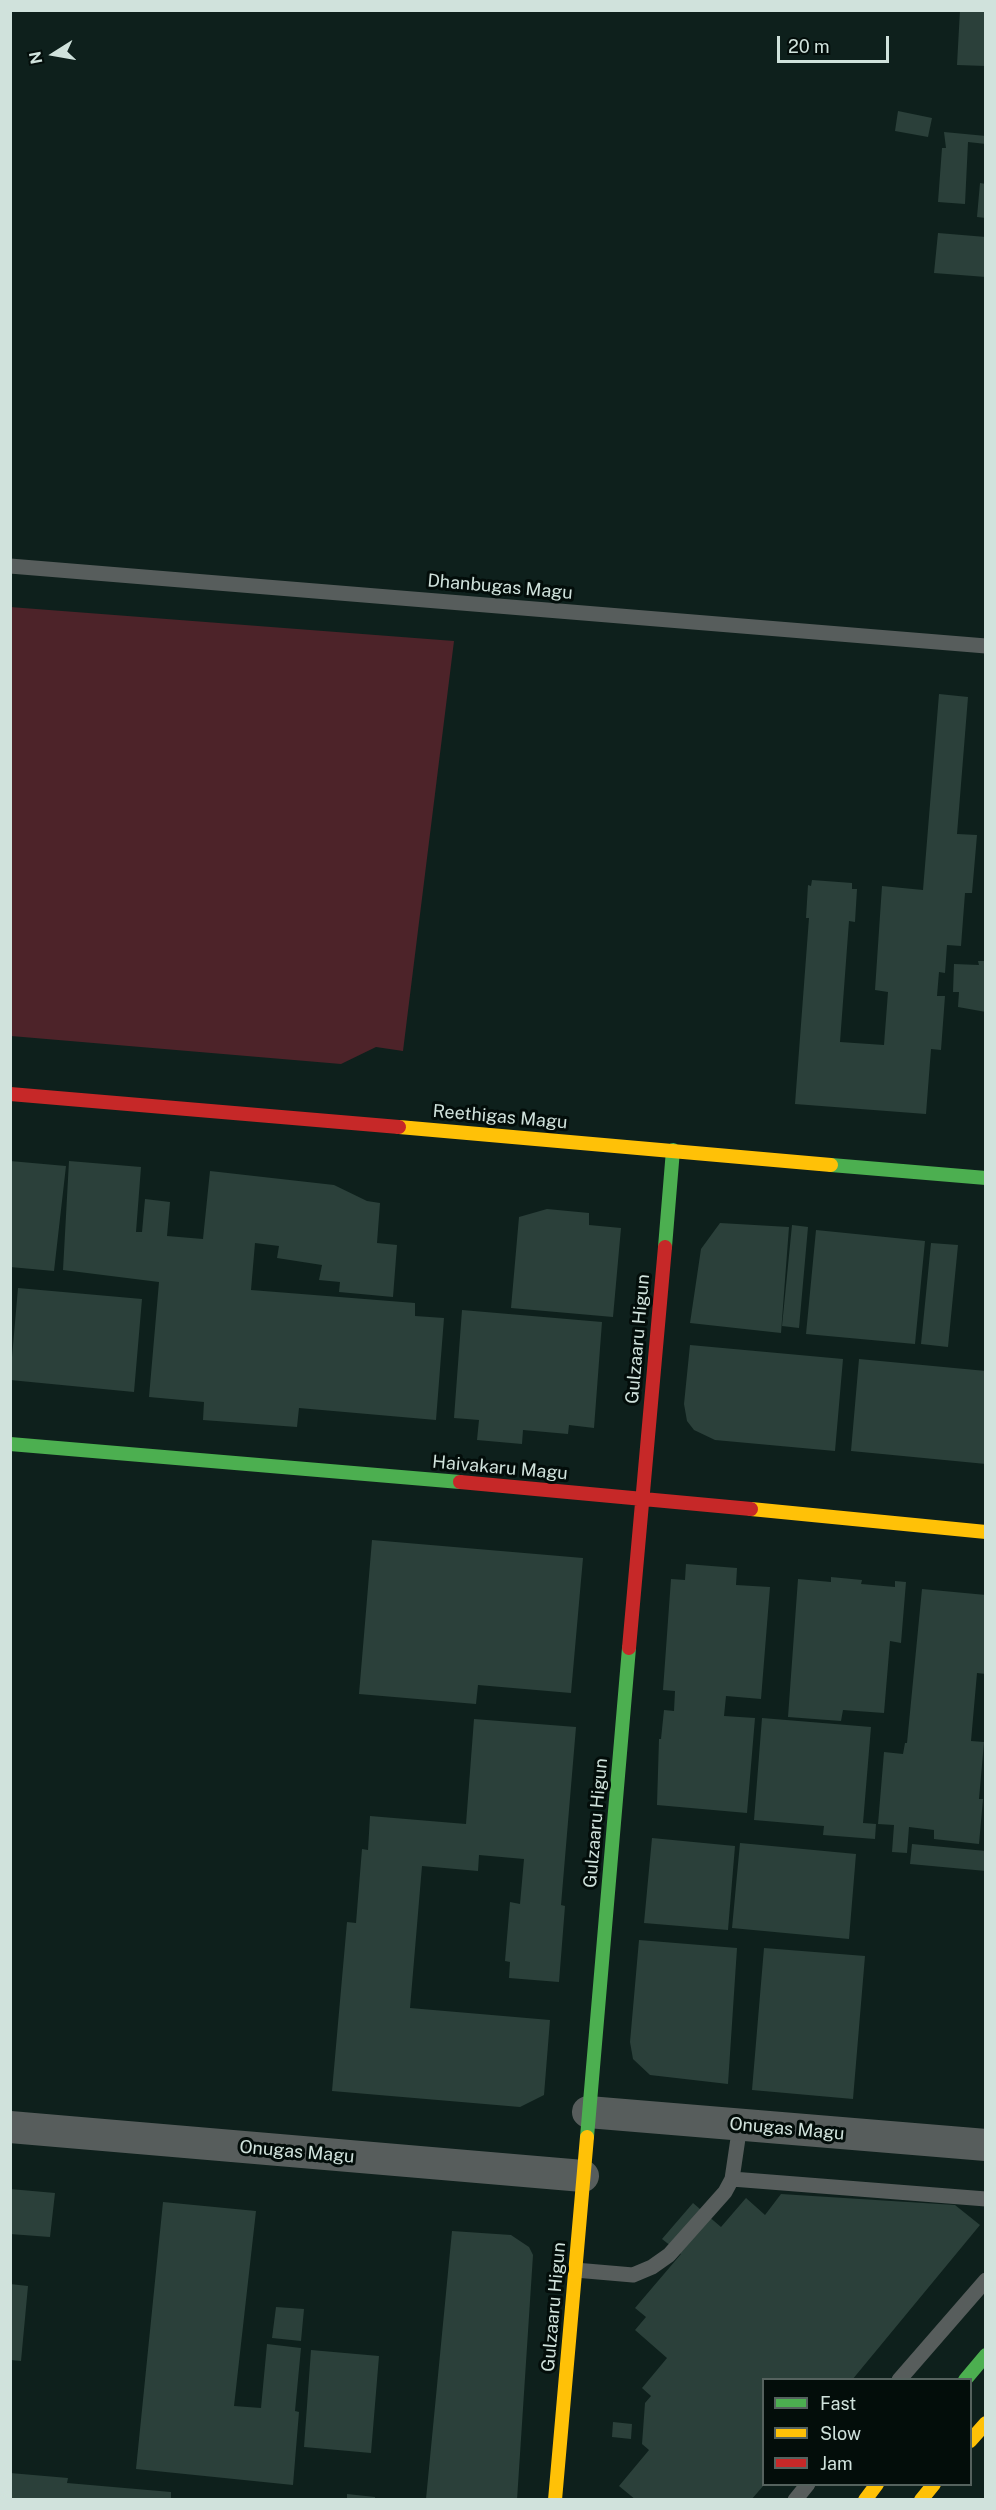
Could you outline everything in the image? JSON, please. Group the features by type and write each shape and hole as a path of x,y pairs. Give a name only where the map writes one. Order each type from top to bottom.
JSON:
{"street":[{"name":"Reethigas Magu","path":"10,1094 986,1178"},
{"name":"Gulzaaru Higun","path":"555,2499 672,1150"},
{"name":"Haivakaru Magu","path":"10,1444 642,1498 986,1532"},
{"name":"Onugas Magu","path":"588,2112 986,2145"},
{"name":"Onugas Magu","path":"10,2127 583,2176"},
{"path":"966,2378 986,2355"},
{"path":"972,2439 986,2423"},
{"path":"865,2499 875,2486"},
{"path":"921,2499 932,2486"}],"lane":[{"name":"Dhanbugas Magu","path":"10,566 986,646"},
{"path":"575,2270 633,2275 652,2267 669,2255 725,2192 732,2179 740,2125"},
{"path":"732,2179 986,2199"},
{"path":"900,2378 986,2280"},
{"path":"795,2499 806,2486"}],"shaded area":[{"path":"10,607 454,641 403,1051 376,1047 341,1064 11,1036"}],"building":[{"path":"960,10 986,10 986,66 957,65"},
{"path":"898,111 932,118 928,137 895,131"},
{"path":"944,132 986,136 986,144 968,142 965,204 938,202 942,148 946,148"},
{"path":"980,183 986,184 986,218 977,217"},
{"path":"938,233 986,237 986,277 934,273"},
{"path":"939,694 968,697 957,834 977,835 972,893 965,893 961,946 947,945 945,973 939,972 937,996 945,996 941,1050 931,1049 926,1114 795,1104 809,918 806,918 808,885 811,886 812,880 852,883 852,889 857,889 855,922 849,921 840,1042 884,1045 888,992 875,990 882,886 923,890"},
{"path":"978,961 986,961 986,1012 958,1007 959,992 953,992 954,964 979,965"},
{"path":"10,1161 66,1166 54,1271 10,1267"},
{"path":"69,1161 141,1167 136,1232 142,1232 145,1199 170,1202 167,1236 203,1239 210,1171 334,1185 367,1201 380,1203 377,1243 397,1245 393,1297 339,1292 340,1282 319,1280 322,1265 277,1258 279,1246 255,1243 251,1290 415,1303 415,1316 444,1318 436,1420 299,1408 297,1427 203,1420 204,1402 149,1397 159,1282 63,1270"},
{"path":"547,1209 589,1213 589,1225 621,1228 613,1317 511,1308 519,1217"},
{"path":"720,1223 789,1227 781,1333 690,1323 701,1249"},
{"path":"792,1225 808,1227 799,1328 782,1326"},
{"path":"816,1230 925,1241 915,1344 806,1334"},
{"path":"931,1243 958,1245 948,1347 921,1344"},
{"path":"18,1288 142,1299 134,1392 10,1380"},
{"path":"462,1310 602,1322 594,1428 569,1425 568,1434 523,1430 522,1444 477,1440 479,1420 454,1418"},
{"path":"690,1345 843,1359 835,1451 715,1440 694,1430 687,1421 684,1404"},
{"path":"859,1359 986,1371 986,1464 851,1451"},
{"path":"372,1540 583,1558 571,1693 478,1685 476,1704 359,1694"},
{"path":"686,1564 737,1568 736,1585 770,1587 761,1699 726,1696 724,1716 755,1718 747,1813 657,1805 659,1739 661,1739 664,1710 674,1711 675,1691 663,1690 671,1579 685,1580"},
{"path":"831,1577 862,1580 861,1584 895,1587 895,1581 906,1582 901,1643 890,1641 884,1713 843,1710 841,1721 788,1717 798,1579 831,1582"},
{"path":"922,1589 986,1595 986,1674 977,1673 971,1741 984,1742 979,1799 983,1799 979,1844 934,1839 934,1830 909,1827 907,1853 892,1852 894,1825 878,1824 884,1752 903,1754 905,1743 907,1743"},
{"path":"762,1718 871,1727 863,1823 876,1824 875,1839 823,1835 824,1826 754,1820"},
{"path":"474,1719 576,1727 561,1905 565,1906 559,1982 509,1978 510,1962 505,1961 510,1902 520,1904 524,1859 479,1855 478,1871 422,1866 410,2008 550,2020 544,2095 520,2107 332,2091 347,1922 356,1923 362,1849 368,1850 370,1816 466,1824"},
{"path":"652,1838 735,1846 728,1930 644,1923"},
{"path":"740,1843 856,1854 849,1939 732,1928"},
{"path":"912,1844 986,1851 986,1871 910,1864"},
{"path":"639,1940 737,1948 728,2084 650,2075 633,2059 630,2042"},
{"path":"764,1948 865,1956 853,2099 752,2090"},
{"path":"10,2189 55,2193 50,2237 10,2234"},
{"path":"781,2194 955,2205 980,2225 854,2378 762,2378 763,2486 751,2500 636,2500 619,2486 649,2450 642,2444 645,2403 651,2396 642,2388 667,2358 635,2330 646,2317 635,2308 681,2254 662,2239 693,2203 721,2227 746,2198 765,2215"},
{"path":"163,2202 256,2211 234,2406 261,2408 267,2344 301,2348 295,2411 299,2412 293,2485 136,2469"},
{"path":"452,2231 511,2235 529,2247 533,2255 517,2500 426,2499"},
{"path":"10,2284 28,2286 21,2361 10,2360"},
{"path":"276,2307 304,2309 301,2341 272,2338"},
{"path":"311,2350 379,2356 371,2453 304,2447"},
{"path":"613,2422 632,2424 631,2439 612,2437"},
{"path":"10,2473 68,2478 67,2483 171,2492 171,2500 10,2500"},
{"path":"347,2494 375,2497 375,2500 347,2500"}],"traffic: fast":[{"path":"665,1247 673,1150"},
{"path":"831,1165 986,1178"},
{"path":"10,1444 460,1482"},
{"path":"587,2137 629,1648"},
{"path":"967,2378 986,2355"}],"traffic: slow":[{"path":"399,1127 831,1165"},
{"path":"751,1509 986,1532"},
{"path":"555,2500 587,2137"},
{"path":"972,2439 986,2423"},
{"path":"865,2500 876,2486"},
{"path":"921,2500 932,2486"}],"traffic: jam":[{"path":"10,1094 399,1127"},
{"path":"629,1648 665,1247"},
{"path":"460,1482 751,1509"}]}
